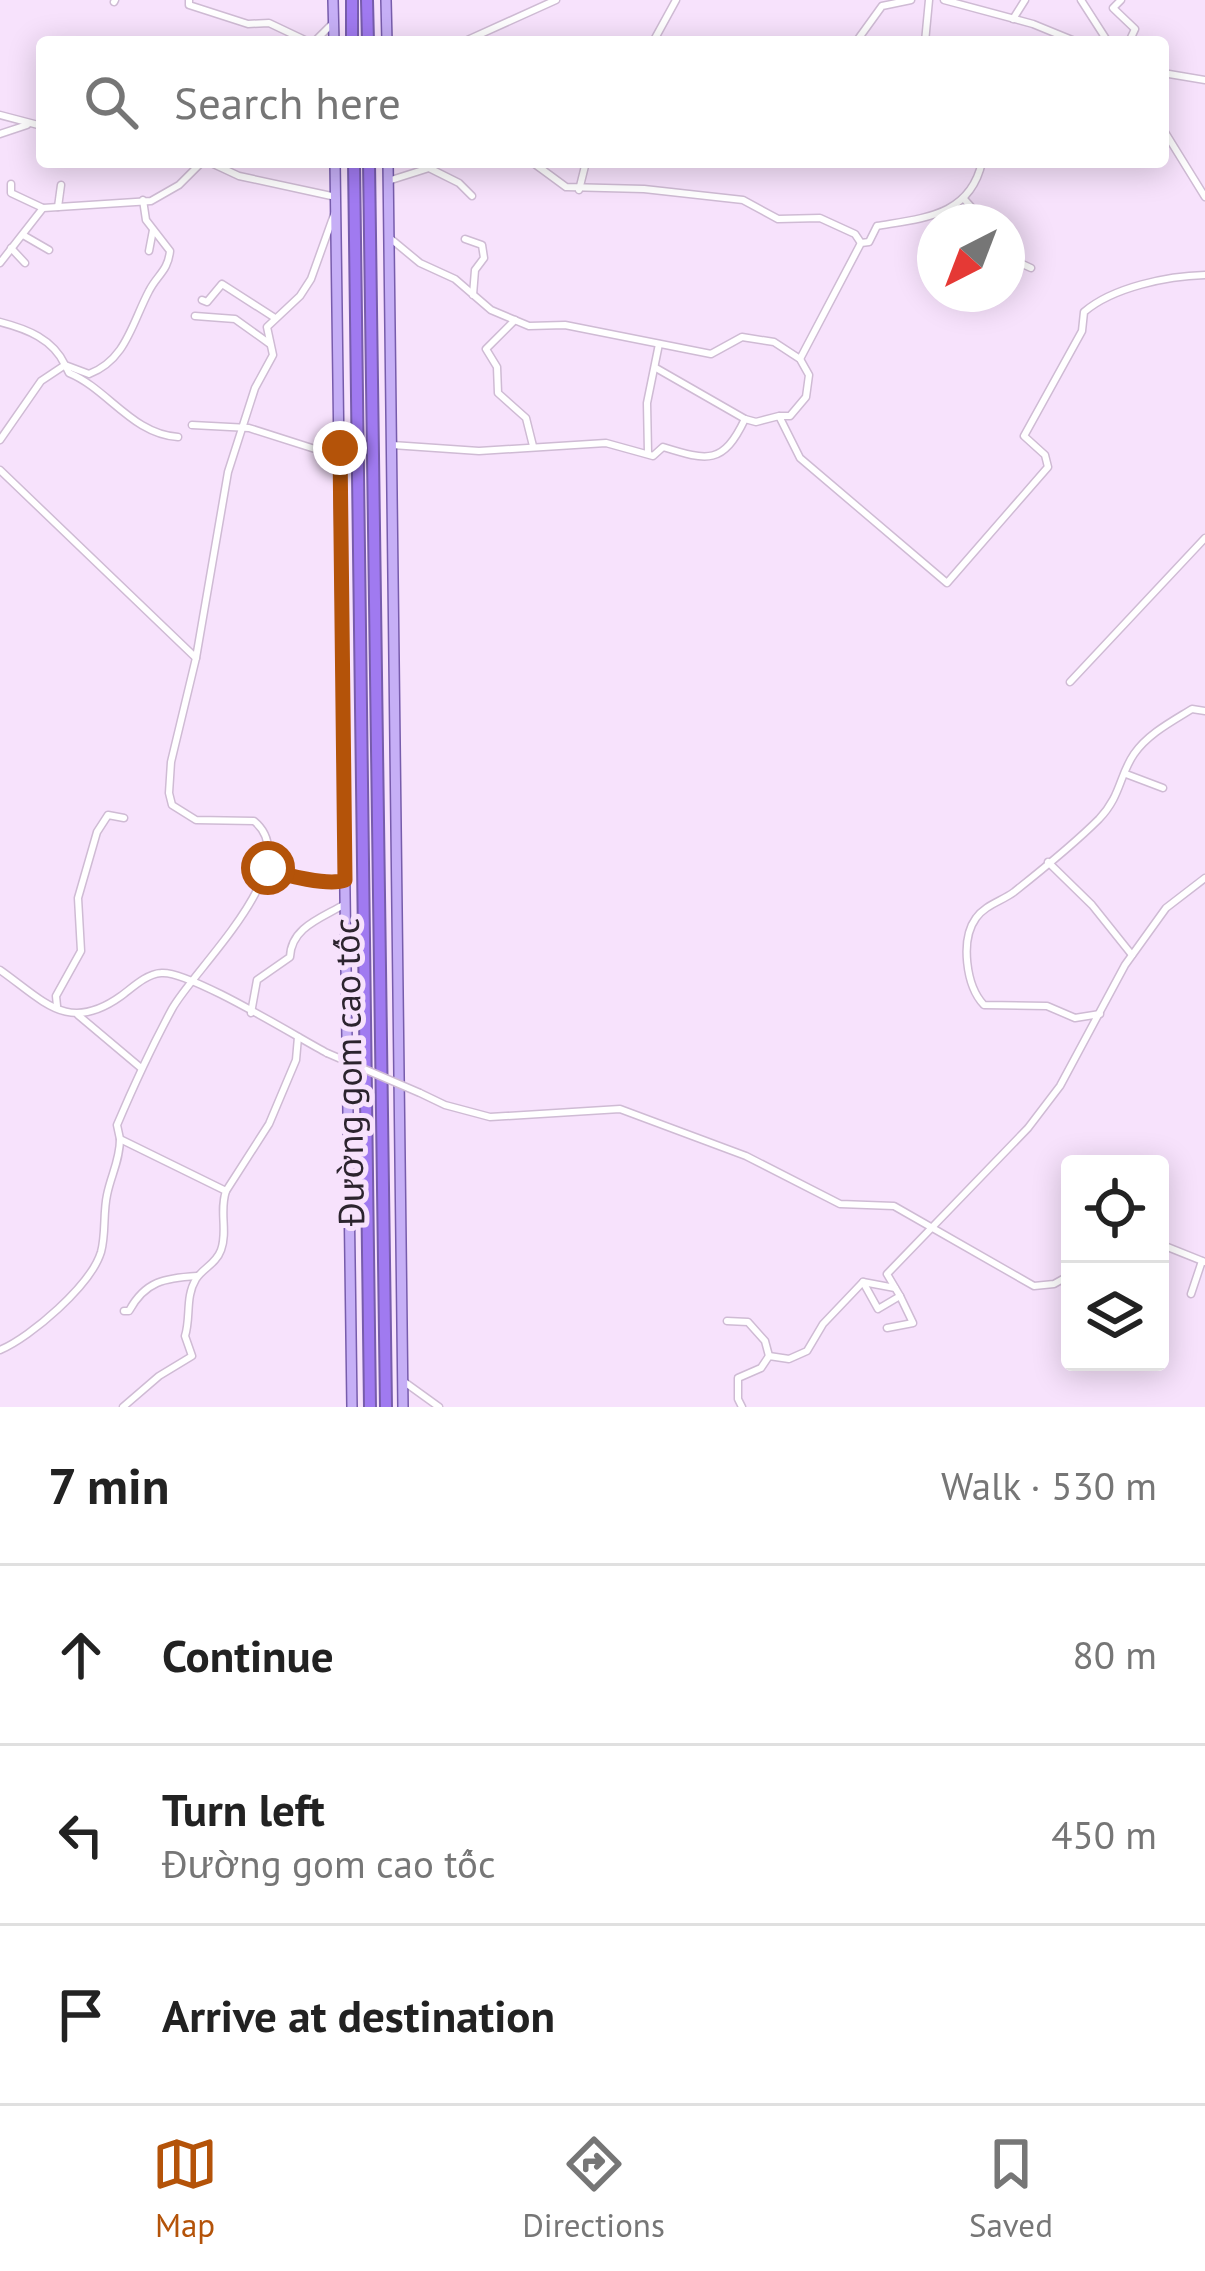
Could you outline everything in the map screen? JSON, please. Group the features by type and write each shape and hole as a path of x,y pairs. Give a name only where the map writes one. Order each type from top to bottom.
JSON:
{"highway":[{"path":"352,0 352,36"},
{"path":"367,0 368,36"},
{"path":"354,168 370,1407"},
{"path":"370,168 386,1407"}],"main road":[{"path":"333,0 334,36"},
{"path":"386,0 387,36"},
{"name":"Đường gom cao tốc","path":"335,168 352,1407"},
{"name":"Đường gom cao tốc","path":"388,168 404,1407"}],"street":[{"path":"189,0 189,5 235,20 269,23 294,36"},
{"path":"476,36 556,0"},
{"path":"656,36 676,0"},
{"path":"860,36 882,5 911,0"},
{"path":"926,36 929,0"},
{"path":"944,0 1060,36"},
{"path":"1013,19 1025,0"},
{"path":"1082,0 1104,36"},
{"path":"1121,0 1113,8 1135,28 1132,36"},
{"path":"320,36 333,22"},
{"path":"1169,75 1205,80"},
{"path":"0,115 36,125"},
{"path":"0,134 30,124"},
{"path":"1169,139 1205,196"},
{"path":"11,184 11,193 43,208 151,201 199,168"},
{"path":"0,1350 43,1322 100,1256 107,1193 120,1156 117,1125 141,1068 176,1003 247,910 266,866 266,840 254,821 196,820 169,800 171,762 196,658 228,472 255,388 273,355 267,327 311,279 336,203 220,168"},
{"path":"388,182 429,168 459,183 472,196"},
{"path":"539,168 557,183 579,190 644,189 743,200 778,219 820,218 854,234 861,243"},
{"path":"579,190 584,168"},
{"path":"861,243 869,242 877,226 946,212 975,185 980,168"},
{"path":"58,207 61,184"},
{"path":"964,199 969,204"},
{"path":"65,365 89,374 106,368 126,344 151,285 169,266 170,250 146,220 143,200"},
{"path":"0,262 43,208"},
{"path":"149,251 153,230"},
{"path":"23,235 49,250"},
{"path":"388,236 420,263 455,279 493,312 530,326 565,325 711,354 742,337 759,337 800,359 809,375 806,397 796,413 756,422 656,368"},
{"path":"465,239 482,244 484,258 475,270 473,295"},
{"path":"800,359 861,243"},
{"path":"11,248 25,262"},
{"path":"1025,266 1030,268"},
{"path":"779,416 800,458 947,583 1048,467 1045,455 1024,436 1082,331 1084,312 1111,296 1178,276 1205,275"},
{"path":"208,302 222,284 275,318"},
{"path":"195,316 235,319 272,347"},
{"path":"515,320 486,349 497,367 498,393 524,415 532,446"},
{"path":"0,322 21,327 57,348 69,373 87,380 118,411 178,437"},
{"path":"648,453 647,404 659,344"},
{"path":"0,440 41,381 65,365"},
{"path":"392,445 479,451 607,443 655,456 663,447 679,454 718,456 731,446 745,419"},
{"path":"192,425 242,428 314,448 340,448"},
{"path":"0,470 196,658"},
{"path":"1070,682 1205,538"},
{"path":"1100,1014 1075,1018 1047,1006 990,1007 978,1000 968,946 975,919 1108,808 1131,758 1157,730 1192,710 1205,711"},
{"path":"1126,774 1163,788"},
{"path":"63,1014 54,1004 81,951 78,898 93,844 108,815 124,818"},
{"path":"1048,862 1092,905 1132,955"},
{"path":"266,866 289,878"},
{"path":"258,884 304,876 337,884 345,880"},
{"path":"887,1328 913,1323 886,1274 1028,1128 1060,1086 1132,955 1166,908 1205,878"},
{"path":"251,1013 257,980 290,957 293,940 306,926 346,903"},
{"path":"0,970 63,1014 78,1015 114,1001 155,974 195,980 327,1053 445,1105 490,1118 620,1109 760,1162 839,1204 894,1206 1034,1286 1061,1280"},
{"path":"78,1015 141,1068"},
{"path":"123,1407 192,1356 185,1336 191,1319 189,1299 197,1276 224,1245 222,1202 269,1124 296,1060 298,1037"},
{"path":"120,1139 226,1191"},
{"path":"1169,1248 1204,1262 1191,1294"},
{"path":"124,1311 157,1280 197,1276"},
{"path":"863,1282 878,1309 898,1292"},
{"path":"863,1282 898,1292"},
{"path":"769,1356 789,1359 807,1351 823,1324 863,1282"},
{"path":"727,1321 748,1322 765,1341 769,1356 761,1368 738,1378 742,1407"},
{"path":"403,1381 439,1407"}],"route":[{"path":"268,868 289,878 304,876 337,884 345,880 340,448"}]}
